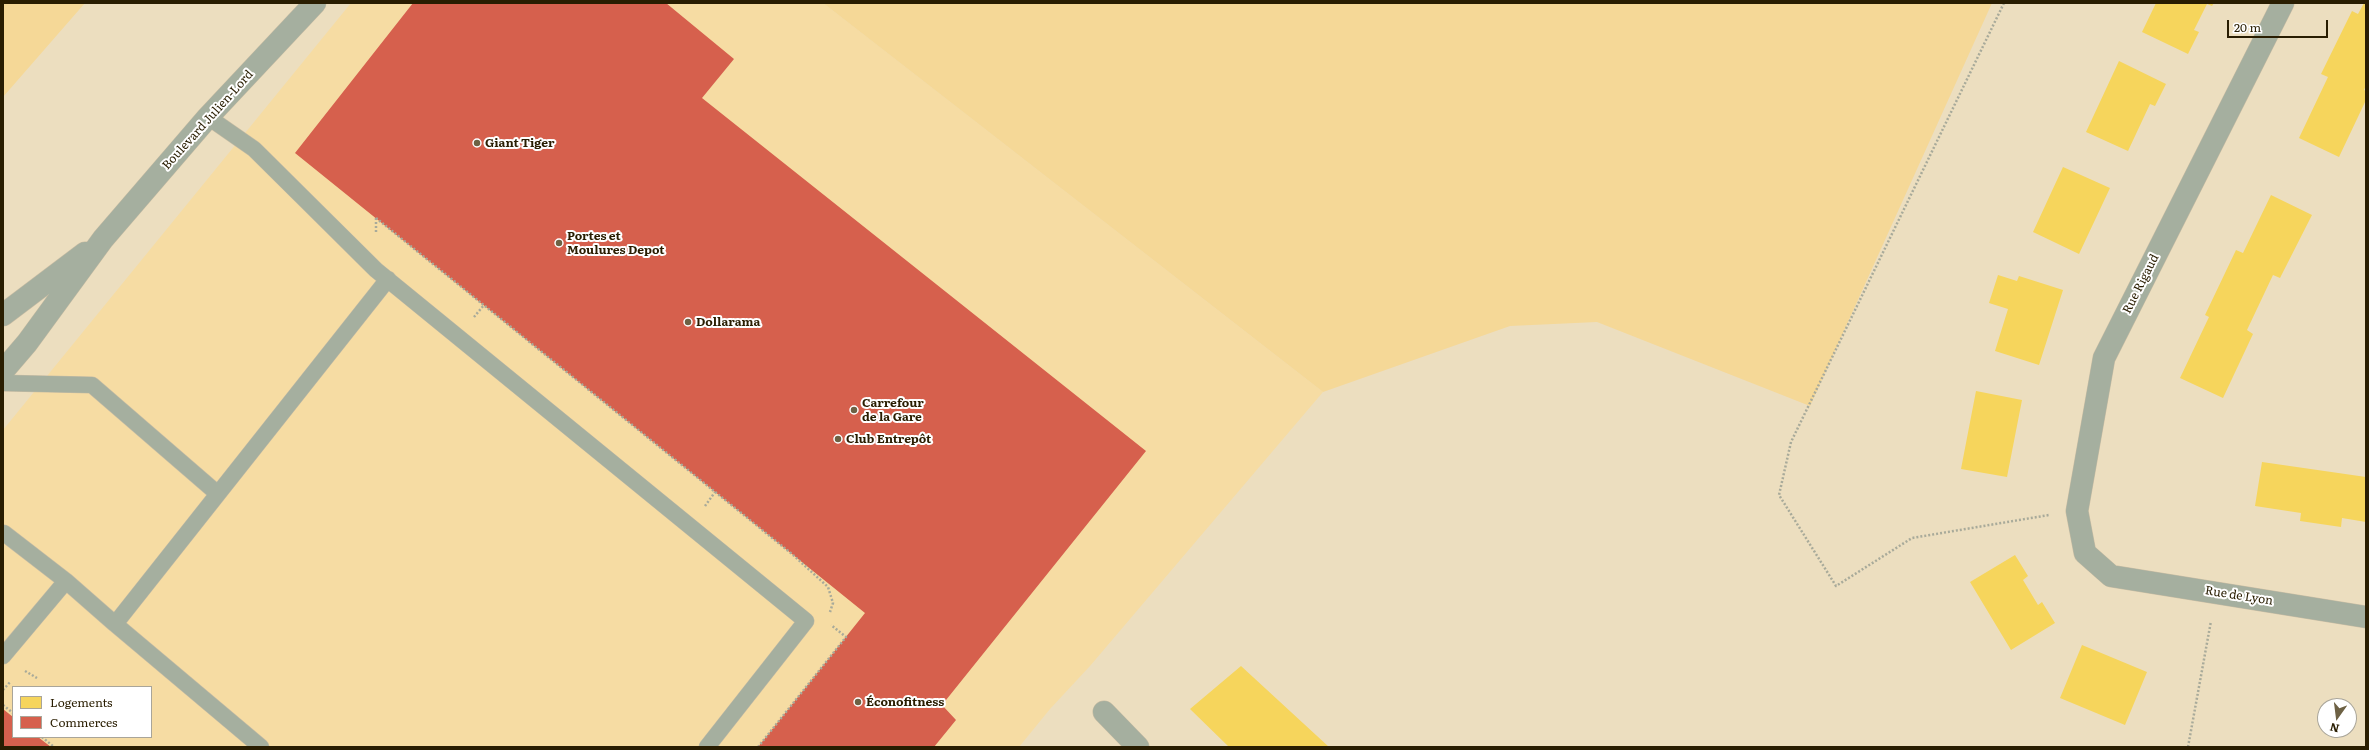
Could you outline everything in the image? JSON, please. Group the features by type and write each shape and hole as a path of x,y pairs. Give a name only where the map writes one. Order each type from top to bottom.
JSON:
{"street":[{"name":"Boulevard Julien-Lord","path":"3,371 27,343 104,239 208,117 315,3"},
{"name":"Rue Rigaud","path":"2111,576 2085,553 2078,511 2104,358 2283,3"},
{"name":"Boulevard Julien-Lord","path":"3,315 104,239"},
{"name":"Rue de Lyon","path":"2111,576 2366,617"},
{"path":"1104,712 1138,747"}],"lane":[{"path":"208,117 254,149 388,279 806,620 707,747"},
{"path":"115,624 388,279"},
{"path":"3,383 92,385 218,494"},
{"path":"4,533 66,581 255,745"},
{"path":"3,656 66,581"}],"path":[{"path":"2004,3 1792,442 1779,495 1836,586 1912,538 2078,511"},
{"path":"2188,747 2217,593"},
{"path":"29,673 37,678"},
{"path":"3,705 12,712"},
{"path":"43,738 54,747"}],"shaded area":[{"path":"3,3 85,3 3,97"},
{"path":"351,3 823,3 1323,392 1090,666 1050,709 1019,747 3,747 3,430"},
{"path":"823,3 1992,3 1810,406 1597,322 1510,326 1323,392"}],"building: Logements":[{"path":"2156,3 2214,3 2212,6 2207,4 2194,30 2199,32 2188,54 2142,32"},
{"path":"2364,3 2366,3 2366,85 2364,90 2366,91 2366,100 2339,157 2299,138 2328,77 2321,74 2352,11 2358,14"},
{"path":"2119,61 2166,84 2155,106 2150,104 2128,151 2086,132"},
{"path":"2063,167 2110,188 2079,254 2033,232"},
{"path":"2271,195 2312,215 2280,278 2273,275 2247,330 2253,334 2223,398 2180,378 2209,317 2205,315 2236,250 2243,253"},
{"path":"1998,275 2017,281 2019,276 2063,290 2039,365 1995,351 2008,309 1989,303"},
{"path":"1976,391 2022,400 2007,477 1961,469"},
{"path":"2262,462 2366,477 2366,522 2342,518 2341,527 2300,521 2301,513 2255,506"},
{"path":"2015,555 2028,576 2023,580 2038,605 2042,602 2055,623 2011,650 1970,582"},
{"path":"2082,645 2147,672 2125,725 2060,698"},
{"path":"1241,666 1329,747 1229,747 1190,709"}],"building: Commerces":[{"name":"Carrefour de la Gare","path":"413,3 666,3 734,59 702,98 1146,451 942,705 956,720 934,747 758,747 865,613 295,153"},
{"path":"3,709 12,716 12,738 39,738 51,747 3,747"}],"place":[{"name":"Giant Tiger","path":"477,143"},
{"name":"Portes et Moulures Depot","path":"559,243"},
{"name":"Dollarama","path":"688,322"},
{"name":"Carrefour de la Gare","path":"854,410"},
{"name":"Club Entrepôt","path":"838,439"},
{"name":"Éconofitness","path":"858,702"}]}
